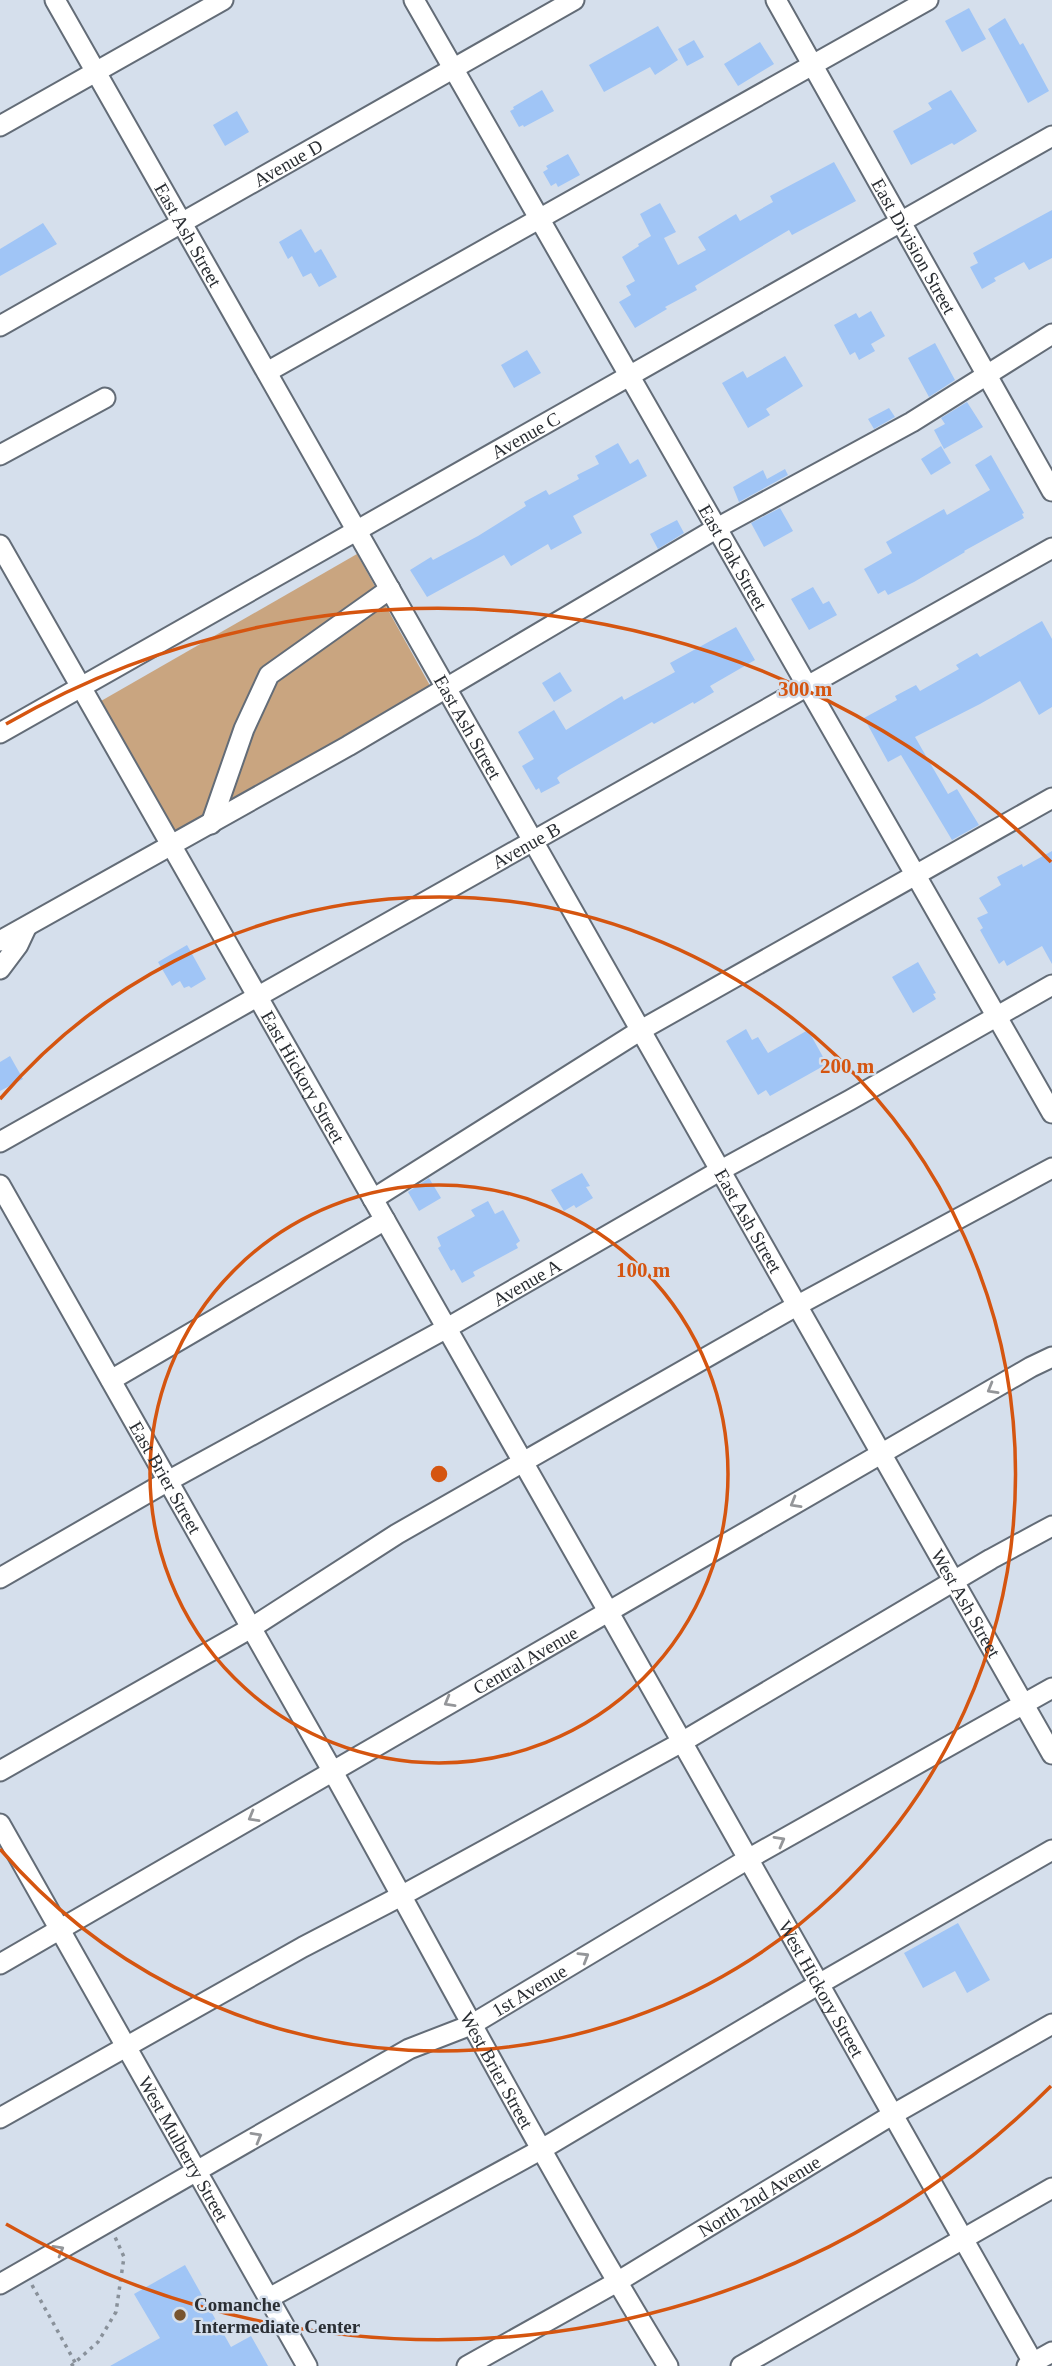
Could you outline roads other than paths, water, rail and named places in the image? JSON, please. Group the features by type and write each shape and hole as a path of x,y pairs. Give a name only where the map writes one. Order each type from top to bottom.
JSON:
{"street":[{"name":"East Ash Street","path":"55,0 882,1453"},
{"path":"0,126 223,0"},
{"name":"East Oak Street","path":"414,0 1052,1113"},
{"name":"Avenue D","path":"0,326 574,0"},
{"name":"East Division Street","path":"776,0 1052,491"},
{"path":"267,372 928,0"},
{"name":"Avenue C","path":"0,733 1052,136"},
{"path":"0,941 447,689 717,528 912,422 1052,334"},
{"path":"0,455 105,398"},
{"name":"East Hickory Street","path":"0,545 608,1611"},
{"name":"Avenue B","path":"0,1142 1052,548"},
{"path":"211,824 244,729 269,674 390,589"},
{"path":"373,1199 641,1030 1052,798"},
{"path":"0,969 18,946 26,928"},
{"name":"Avenue A","path":"0,1578 1052,985"},
{"path":"0,1771 251,1629 397,1534 798,1305 1052,1168"},
{"name":"East Brier Street","path":"0,1185 332,1771"},
{"path":"111,1380 385,1220"},
{"name":"Central Avenue","path":"0,1964 1052,1357"},
{"name":"West Ash Street","path":"882,1453 1052,1754"},
{"path":"0,2118 303,1947 682,1742 1052,1526"},
{"name":"West Hickory Street","path":"608,1611 1031,2365"},
{"name":"1st Avenue","path":"0,2284 409,2049 471,2025 748,1859 1052,1688"},
{"name":"West Brier Street","path":"332,1771 471,2025 617,2282 668,2366"},
{"name":"West Mulberry Street","path":"0,1824 307,2366"},
{"path":"269,2298 542,2149 819,1984 1052,1850"},
{"name":"North 2nd Avenue","path":"467,2366 617,2282 892,2115 1052,2024"},
{"path":"741,2366 1052,2188"},
{"path":"1031,2365 1052,2352"}],"place":[{"name":"Comanche Intermediate Center","path":"180,2315"}]}
